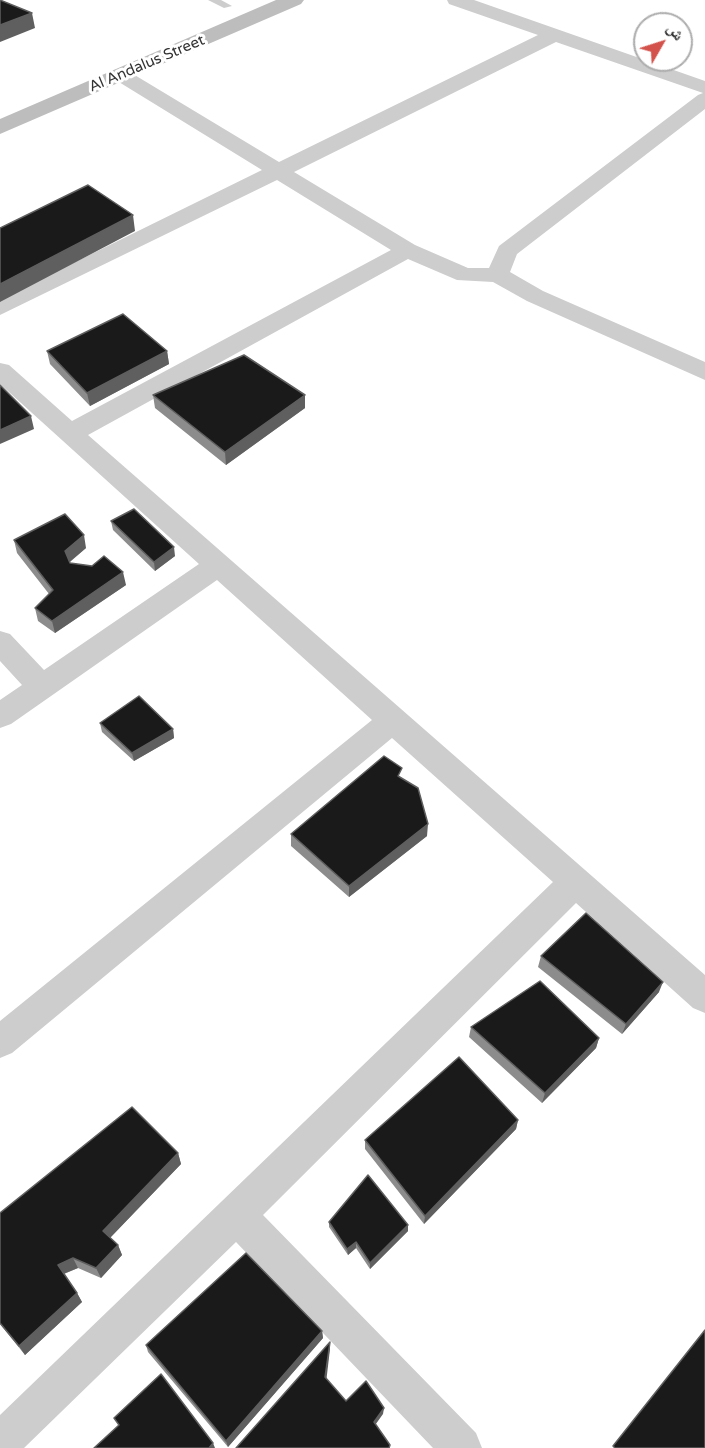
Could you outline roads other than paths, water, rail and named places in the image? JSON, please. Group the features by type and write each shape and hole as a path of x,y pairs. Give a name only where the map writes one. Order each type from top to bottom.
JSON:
{"main road":[{"name":"Al Andalus Street","path":"0,127 294,0"}],"street":[{"path":"456,0 705,88"},
{"path":"0,308 554,35"},
{"path":"121,75 407,249 465,275 498,275 535,296 705,372"},
{"path":"498,275 507,251 705,99"},
{"path":"70,433 407,249"},
{"path":"0,371 705,997"},
{"path":"0,716 218,565"},
{"path":"0,642 41,687"},
{"path":"0,1042 393,720"},
{"path":"0,1443 237,1215 575,882"},
{"path":"237,1215 461,1448"}]}
